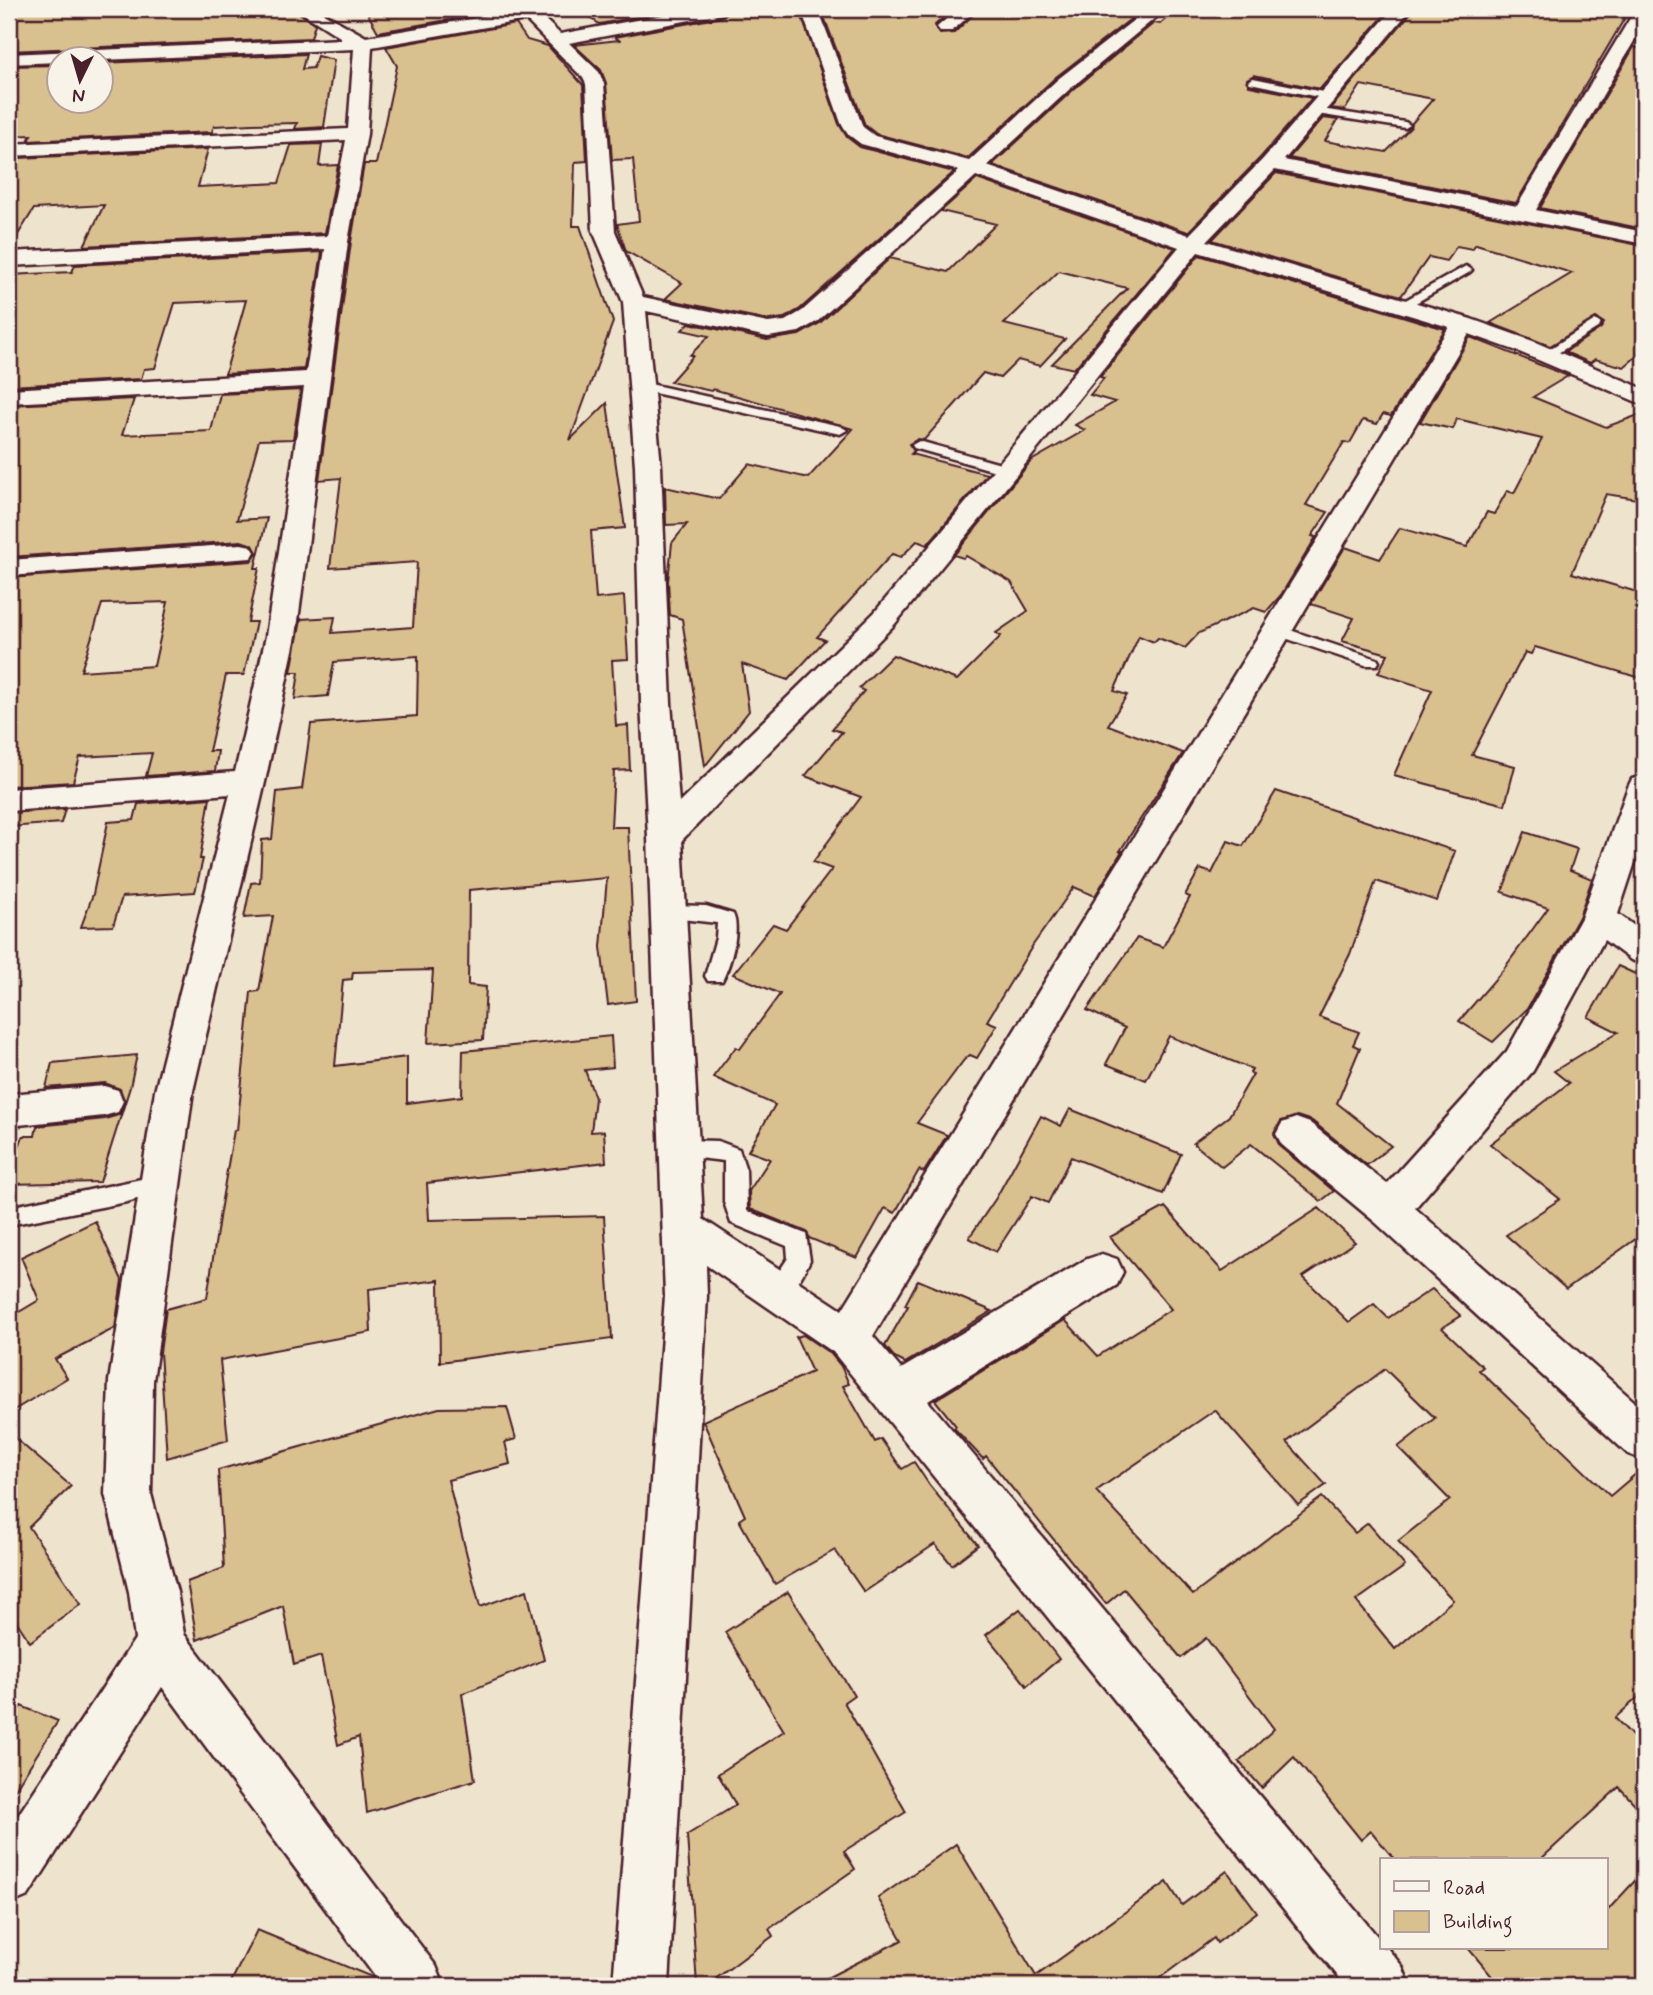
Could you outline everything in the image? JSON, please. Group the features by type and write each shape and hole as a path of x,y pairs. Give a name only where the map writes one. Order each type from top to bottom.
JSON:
{"street":[{"path":"304,9 363,43"},
{"path":"558,40 722,9"},
{"path":"809,9 856,131 868,140 972,168 1193,244 1463,324 1546,355 1644,398"},
{"path":"946,27 968,9"},
{"path":"1129,9 1155,11"},
{"path":"665,836 884,619 1193,244 1270,163 1402,9"},
{"path":"1524,212 1644,10"},
{"path":"9,59 363,43 527,11 592,76 595,84 604,230 634,302 648,466 656,703 669,912 686,1296 641,1986"},
{"path":"634,302 768,330 791,327 810,316 883,252 1065,83 1155,11"},
{"path":"363,43 357,134 337,242 281,636 249,782 174,1091 131,1381 128,1493 153,1592 161,1644 416,1986"},
{"path":"9,150 357,134"},
{"path":"1270,163 1644,238"},
{"path":"9,259 337,242"},
{"path":"848,1338 1275,629 1463,324"},
{"path":"9,396 318,379"},
{"path":"9,568 241,552"},
{"path":"9,800 249,782"},
{"path":"1390,1210 1520,1060 1599,918 1644,787"},
{"path":"1599,918 1644,951"},
{"path":"9,1110 104,1101"},
{"path":"1296,1134 1390,1210 1644,1439"},
{"path":"682,1227 848,1338 1382,1986"},
{"path":"899,1398 911,1387 1102,1272"},
{"path":"9,1877 161,1644"}],"lane":[{"path":"1253,81 1321,103 1405,125"},
{"path":"1401,306 1466,270"},
{"path":"1546,355 1595,324"},
{"path":"641,386 840,430"},
{"path":"919,445 1006,470"},
{"path":"1275,629 1371,662"},
{"path":"669,912 706,913 726,919 725,938 715,976"},
{"path":"679,1149 718,1150 732,1155 735,1166 733,1200 739,1217 798,1241 799,1261 777,1291"},
{"path":"9,1216 160,1184"}],"building":[{"path":"9,9 150,9 149,14 294,9 315,24 311,38 116,46 46,46 46,49 9,51"},
{"path":"365,9 505,9 506,10 378,32"},
{"path":"580,9 683,9 599,24"},
{"path":"732,9 799,9 839,124 847,137 860,147 954,172 800,309 784,318 768,320 665,299 682,283 626,251 617,224 639,221 633,159 612,160 606,83 601,70 574,45 619,40 615,37 722,17"},
{"path":"821,9 954,9 935,25 940,34 954,33 979,9 1089,9 1132,18 1056,77 968,158 876,134 865,125"},
{"path":"1177,9 1390,9 1320,89 1254,75 1247,79 1249,86 1312,98 1261,157 1188,232 992,165 1074,89 1154,23 1160,24"},
{"path":"1414,9 1630,9 1516,203 1289,158 1323,118 1338,120 1325,141 1386,152 1411,127 1433,99 1361,85 1345,110 1331,108"},
{"path":"516,24 527,40 548,46 583,85 587,161 575,162 573,226 580,226 613,322 570,440 607,403 625,528 591,531 596,599 624,596 628,659 612,660 616,726 628,725 630,770 614,771 611,827 628,827 636,1001 608,1005 601,947 607,878 469,890 468,985 486,987 483,1040 428,1043 433,970 353,972 352,979 343,980 335,1066 407,1057 407,1103 462,1096 463,1051 611,1036 613,1067 585,1070 595,1098 591,1132 604,1131 606,1162 427,1183 429,1220 604,1216 612,1339 440,1362 439,1280 369,1289 371,1332 220,1360 228,1440 167,1458 160,1352 166,1309 207,1298 234,1130 237,1130 251,992 259,991 273,916 244,918 251,883 260,882 262,840 272,839 277,792 302,789 311,724 417,716 418,656 334,662 328,696 295,699 299,672 291,672 301,619 335,617 332,633 413,627 417,562 330,568 341,478 319,480 364,164 376,164 397,66 386,47"},
{"path":"1634,47 1644,49 1644,168 1638,185 1644,186 1644,229 1540,208"},
{"path":"306,54 302,69 313,68 317,56 334,60 324,127 295,129 297,123 252,124 214,126 212,132 28,141 31,135 9,136 9,66 46,65 46,116 116,116 116,62"},
{"path":"322,144 319,166 338,165 325,233 84,246 104,205 34,209 9,249 9,177 19,158 208,149 198,187 279,183 291,145"},
{"path":"1276,173 1644,246 1644,350 1624,367 1595,359 1590,363 1565,352 1601,328 1604,323 1596,318 1550,346 1490,323 1572,273 1476,244 1472,249 1457,246 1446,261 1429,257 1401,296 1212,240"},
{"path":"977,179 1175,248 1074,369 1052,364 1127,288 1059,271 1004,324 1065,339 1040,366 1018,360 1000,378 983,373 924,440 918,439 909,444 914,451 911,454 987,474 927,545 917,541 901,557 892,554 817,637 825,640 788,680 742,664 749,711 705,766 682,619 670,615 668,581 672,543 687,524 666,525 665,487 719,499 749,464 808,478 853,429 713,389 711,391 670,382 693,356 690,355 709,336 682,330 689,323 767,340 799,335 820,323 890,258 948,272 996,224 941,211"},
{"path":"322,252 304,369 225,374 246,300 175,303 155,368 144,369 141,379 9,386 9,275 72,272 75,265"},
{"path":"1199,255 1445,329 1391,416 1383,414 1377,424 1363,420 1350,443 1344,442 1306,505 1328,512 1281,595 1266,612 1254,608 1199,633 1185,648 1158,638 1154,642 1139,636 1114,691 1127,695 1108,725 1183,753 1120,851 1095,896 1074,887 1033,945 987,1021 997,1025 977,1058 970,1055 964,1060 917,1123 947,1135 924,1172 919,1170 895,1213 885,1208 857,1258 809,1238 807,1232 750,1209 749,1191 770,1159 748,1151 775,1105 713,1077 736,1047 740,1049 780,994 733,974 773,924 786,929 832,869 813,862 861,797 805,776 842,732 832,729 864,691 859,688 893,655 957,680 1001,636 996,633 1028,611 1011,582 966,556 963,558 954,555 1031,461 1085,430 1075,425 1115,402 1090,395 1104,378 1100,377"},
{"path":"1470,337 1568,376 1533,397 1606,427 1644,413 1644,500 1606,494 1572,573 1644,594 1644,679 1535,647 1531,654 1525,652 1472,755 1515,766 1505,805 1394,775 1432,690 1378,673 1388,654 1342,641 1354,618 1311,604 1345,547 1380,559 1400,528 1467,547 1487,512 1494,514 1507,491 1514,493 1542,439 1457,419 1453,429 1420,422"},
{"path":"301,390 293,439 259,440 237,520 267,518 255,568 259,568 248,622 256,622 244,675 226,675 209,751 218,751 215,771 146,776 152,753 80,757 73,782 9,786 9,578 251,561 257,553 253,545 241,541 9,557 9,405 134,399 122,435 211,431 220,394","holes":["168,602 154,666 81,671 102,604"]},
{"path":"1276,791 1455,851 1437,901 1376,881 1350,954 1319,1017 1359,1032 1353,1045 1360,1048 1337,1103 1391,1146 1367,1165 1312,1121 1297,1116 1281,1121 1274,1133 1280,1147 1334,1191 1321,1201 1251,1144 1222,1167 1193,1143 1229,1116 1253,1074 1250,1073 1252,1069 1169,1036 1146,1080 1106,1064 1125,1028 1087,1010 1137,938 1163,947 1190,897 1185,895 1200,869 1212,873 1228,841 1243,846"},
{"path":"210,798 200,859 203,859 195,892 122,897 113,926 81,927 93,894 108,822 134,820 138,804"},
{"path":"65,809 61,823 9,827 9,813"},
{"path":"1525,832 1577,849 1570,870 1592,879 1579,917 1527,1009 1493,1042 1459,1021 1503,970 1548,908 1502,892"},
{"path":"1618,966 1644,978 1644,1233 1566,1289 1506,1235 1560,1199 1490,1144 1569,1083 1554,1071 1618,1032 1588,1017"},
{"path":"137,1055 130,1087 100,1182 9,1184 9,1175 23,1136 35,1136 37,1126 105,1119 119,1115 125,1102 120,1089 105,1083 46,1088 52,1063"},
{"path":"1070,1109 1181,1154 1163,1194 1071,1157 1048,1203 1032,1196 996,1252 969,1238 996,1198 1041,1116 1061,1126"},
{"path":"1165,1207 1222,1271 1319,1208 1355,1242 1303,1277 1349,1322 1374,1304 1388,1318 1432,1289 1461,1316 1442,1328 1483,1367 1479,1370 1610,1496 1644,1467 1644,1692 1615,1718 1644,1748 1644,1814 1619,1787 1542,1858 1393,1858 1371,1831 1361,1840 1294,1757 1262,1788 1239,1762 1274,1729 1206,1638 1181,1658 1124,1589 1106,1604 986,1456 983,1459 954,1428 956,1426 935,1400 1065,1320 1098,1356 1171,1309 1110,1237","holes":["1385,1369 1435,1418 1398,1447 1450,1500 1398,1541 1453,1600 1395,1649 1356,1601 1405,1566 1368,1523 1355,1533 1322,1497 1193,1595 1096,1491 1215,1410 1298,1505 1326,1485 1287,1442"]},
{"path":"95,1221 122,1280 115,1328 55,1359 67,1378 9,1413 9,1318 39,1300 21,1257"},
{"path":"918,1280 992,1311 905,1363 895,1358 885,1346 908,1306 905,1305"},
{"path":"803,1335 831,1354 841,1366 849,1384 843,1386 875,1442 881,1439 902,1469 914,1462 978,1545 952,1565 935,1544 864,1592 835,1550 775,1584 739,1520 745,1516 703,1421 812,1372 796,1337"},
{"path":"507,1407 516,1439 505,1442 510,1464 448,1480 480,1607 527,1590 544,1660 462,1694 475,1780 367,1813 359,1737 338,1745 321,1656 294,1665 283,1606 197,1640 187,1582 224,1568 218,1470 439,1408"},
{"path":"9,1433 71,1486 29,1527 81,1604 30,1642 9,1610"},
{"path":"788,1592 854,1695 844,1702 906,1812 844,1851 855,1869 769,1929 773,1936 706,1986 697,1986 687,1835 736,1805 718,1774 784,1731 725,1632"},
{"path":"1020,1609 1059,1659 1027,1686 986,1635"},
{"path":"21,1706 58,1721 9,1799 9,1726"},
{"path":"956,1844 1036,1976 1167,1882 1182,1905 1227,1871 1257,1912 1217,1943 1214,1938 1149,1986 811,1986 902,1940 878,1898"},
{"path":"1644,1871 1644,1986 1500,1986 1470,1950 1608,1950 1608,1910"},
{"path":"257,1930 372,1977 379,1986 229,1986"}]}
